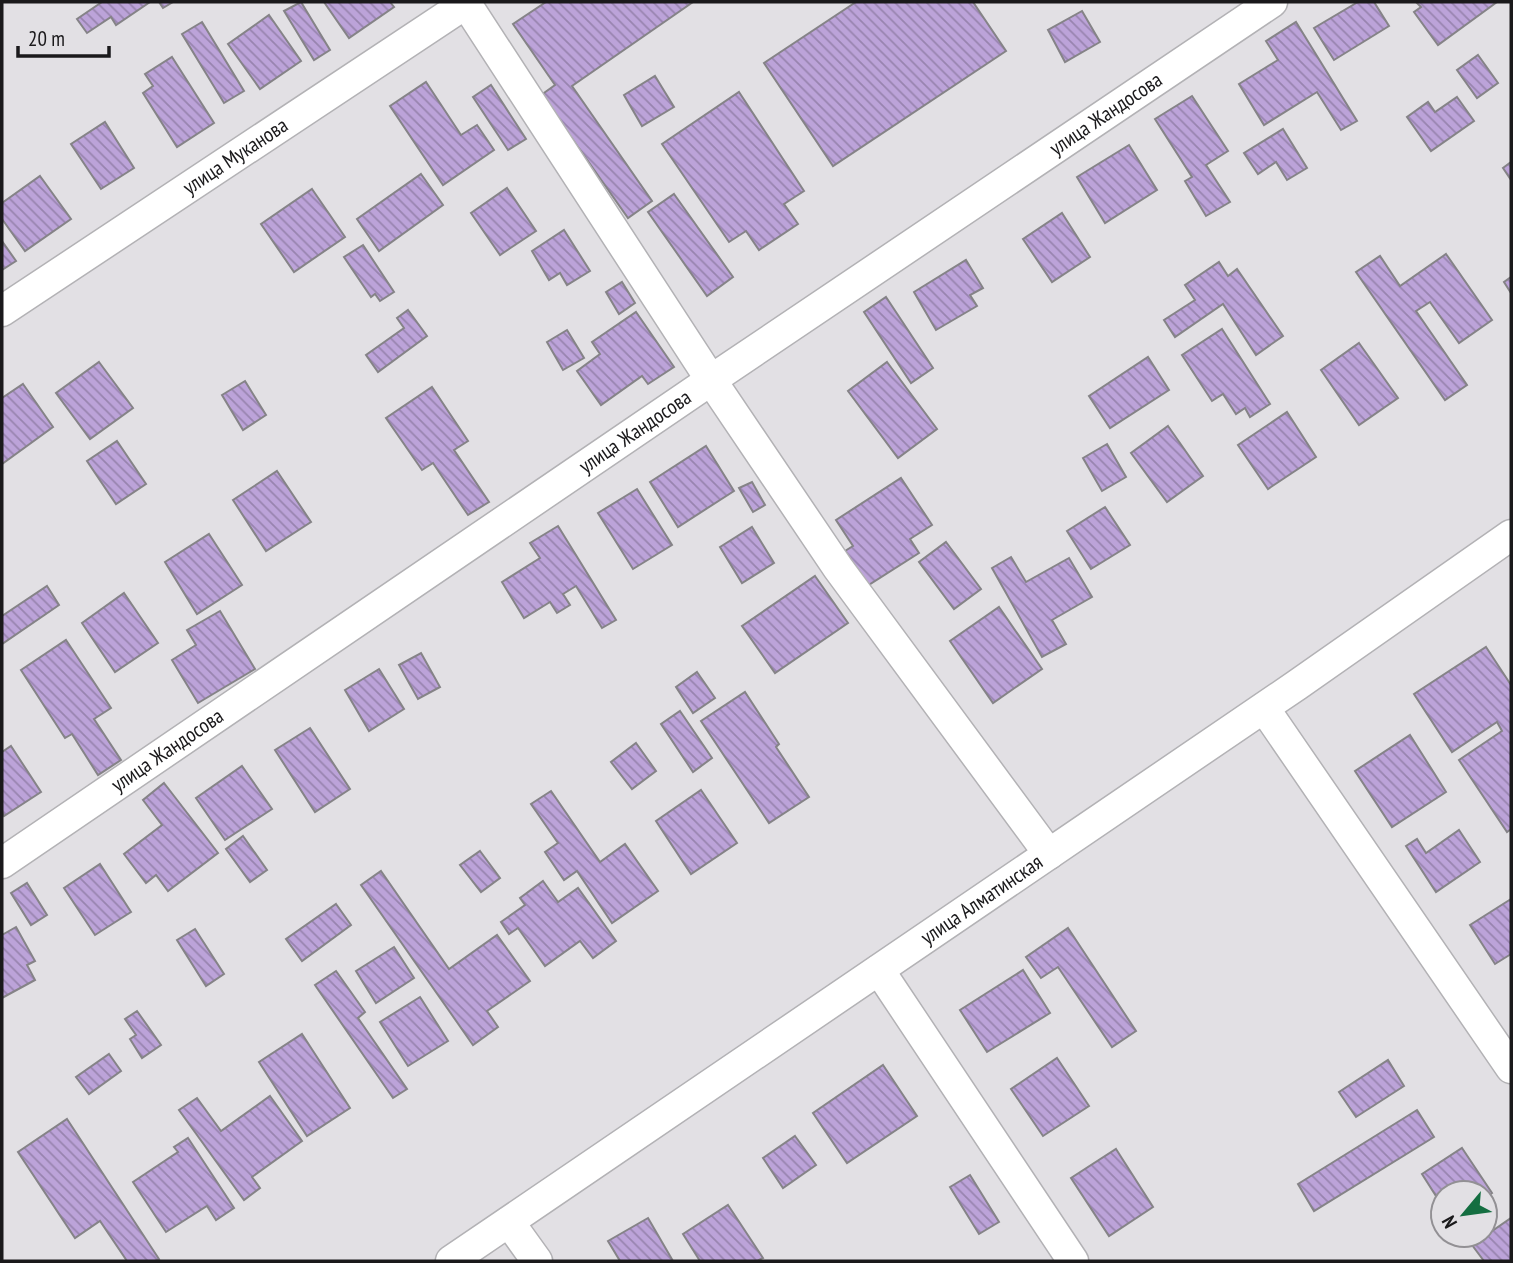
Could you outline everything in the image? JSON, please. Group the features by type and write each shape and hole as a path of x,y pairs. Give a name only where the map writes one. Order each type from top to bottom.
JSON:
{"street":[{"path":"466,2 711,380 838,568 1049,854"},
{"name":"улица Муканова","path":"2,311 466,2"},
{"name":"улица Жандосова","path":"2,863 1272,2"},
{"name":"улица Алматинская","path":"452,1261 1264,708 1511,535"},
{"path":"1264,708 1511,1068"},
{"path":"879,970 1073,1261"},
{"path":"509,1222 537,1261"}],"building":[{"path":"102,2 150,2 116,25 111,17 87,33 77,19"},
{"path":"159,2 173,2 163,8"},
{"path":"301,2 330,50 314,60 284,11"},
{"path":"324,2 390,2 394,7 349,38"},
{"path":"546,2 693,2 572,86 652,201 628,218 571,137 566,140 537,98 555,85 513,24"},
{"path":"856,2 973,2 1006,51 833,166 764,63"},
{"path":"1358,2 1374,2 1389,26 1334,60 1314,28"},
{"path":"1416,2 1497,2 1438,45 1414,12 1421,7"},
{"path":"1082,11 1100,42 1065,62 1048,30"},
{"path":"269,15 301,61 260,89 228,44"},
{"path":"202,22 244,91 224,103 182,34"},
{"path":"1296,22 1357,121 1341,130 1317,92 1264,125 1239,84 1278,60 1266,41"},
{"path":"1478,55 1498,83 1477,98 1457,70"},
{"path":"172,57 214,123 177,147 143,93 153,86 145,74"},
{"path":"655,76 674,107 642,126 624,95"},
{"path":"426,82 461,135 477,125 494,150 443,185 390,106"},
{"path":"491,85 526,139 508,150 473,97"},
{"path":"739,92 804,191 784,204 798,224 759,250 746,231 729,242 662,144"},
{"path":"1192,96 1228,151 1206,165 1230,202 1206,216 1185,181 1192,177 1155,119"},
{"path":"1457,97 1474,121 1431,151 1407,117 1428,102 1435,112"},
{"path":"105,122 134,168 101,189 71,144"},
{"path":"1283,129 1307,168 1287,180 1276,162 1258,174 1244,153"},
{"path":"1129,145 1157,190 1105,223 1077,177"},
{"path":"1511,162 1511,180 1503,168"},
{"path":"421,174 443,205 379,251 357,219"},
{"path":"40,176 71,219 25,251 2,219 2,203"},
{"path":"507,188 536,231 500,255 471,213"},
{"path":"312,189 345,237 294,272 261,224"},
{"path":"674,194 733,277 707,296 648,212"},
{"path":"1062,213 1090,257 1052,282 1023,239"},
{"path":"564,230 590,271 567,285 560,273 549,280 532,251"},
{"path":"2,241 16,261 2,270"},
{"path":"363,245 394,292 380,301 375,294 371,297 344,257"},
{"path":"1446,254 1492,320 1459,343 1430,302 1416,311 1467,385 1445,400 1356,272 1380,256 1400,286"},
{"path":"966,260 983,288 970,295 977,306 936,330 914,292"},
{"path":"1219,262 1228,276 1237,269 1283,336 1256,355 1223,304 1175,337 1164,320 1195,300 1185,285"},
{"path":"1511,277 1511,293 1504,282"},
{"path":"622,282 635,303 619,314 606,292"},
{"path":"886,297 933,368 911,383 864,312"},
{"path":"408,310 427,336 378,372 366,355 404,328 397,318"},
{"path":"636,312 674,367 648,384 642,376 601,405 577,371 600,354 592,342"},
{"path":"1222,329 1270,404 1250,417 1245,408 1236,414 1223,394 1212,401 1182,355"},
{"path":"567,330 584,358 563,370 547,342"},
{"path":"1359,343 1398,398 1359,425 1321,370"},
{"path":"1148,357 1169,390 1110,428 1089,396"},
{"path":"99,362 133,408 90,439 56,393"},
{"path":"887,362 937,429 898,458 848,391"},
{"path":"245,381 266,415 243,430 222,395"},
{"path":"23,384 53,427 2,464 2,398"},
{"path":"432,387 468,441 454,450 489,502 468,515 433,463 422,470 386,418"},
{"path":"1287,412 1316,457 1268,489 1238,445"},
{"path":"1168,426 1203,476 1167,502 1131,453"},
{"path":"117,441 146,484 116,504 87,461"},
{"path":"1107,444 1126,477 1102,491 1083,458"},
{"path":"706,446 734,491 678,527 650,482"},
{"path":"277,471 311,522 266,551 233,500"},
{"path":"901,478 932,525 910,539 919,553 867,586 845,551 853,546 836,520"},
{"path":"752,482 765,505 753,512 739,488"},
{"path":"637,489 672,545 633,569 598,513"},
{"path":"1105,507 1130,545 1091,569 1067,531"},
{"path":"558,526 616,620 602,628 576,586 563,594 570,605 557,613 550,602 524,618 502,582 540,558 530,543"},
{"path":"752,527 774,563 742,583 720,547"},
{"path":"209,534 242,585 197,614 165,562"},
{"path":"946,542 981,589 954,609 919,562"},
{"path":"1011,557 1026,582 1069,558 1092,597 1052,620 1066,644 1042,657 992,568"},
{"path":"815,576 848,623 775,673 742,626"},
{"path":"47,586 59,605 2,644 2,616"},
{"path":"124,593 158,643 115,672 82,623"},
{"path":"999,607 1042,669 993,703 950,641"},
{"path":"220,611 255,669 198,703 172,660 196,645 187,630"},
{"path":"66,640 111,708 94,719 121,760 98,775 72,734 65,738 21,670"},
{"path":"1486,647 1511,685 1511,829 1507,832 1459,760 1502,731 1497,722 1452,752 1414,694"},
{"path":"421,653 440,687 418,699 399,665"},
{"path":"379,669 404,709 369,731 345,690"},
{"path":"697,672 715,698 693,713 676,687"},
{"path":"745,692 779,744 776,747 809,797 769,823 701,721"},
{"path":"680,711 712,758 693,772 661,724"},
{"path":"310,728 350,789 315,812 275,750"},
{"path":"1410,735 1446,792 1392,827 1355,771"},
{"path":"636,743 656,771 632,789 611,762"},
{"path":"11,746 41,792 4,816 2,752"},
{"path":"242,766 272,809 225,840 196,798"},
{"path":"164,783 218,853 168,891 156,875 146,883 124,854 162,825 143,800"},
{"path":"701,790 737,843 691,874 656,821"},
{"path":"551,791 600,862 625,844 658,891 612,923 577,871 564,880 545,852 558,843 531,804"},
{"path":"1459,830 1480,862 1436,892 1406,846 1417,839 1426,853"},
{"path":"243,836 267,870 250,882 226,849"},
{"path":"480,851 500,878 481,892 460,865"},
{"path":"100,864 131,912 95,935 64,888"},
{"path":"381,871 449,969 497,935 530,981 487,1011 498,1027 473,1045 361,885"},
{"path":"543,881 558,902 578,888 616,941 593,958 580,941 545,966 518,928 509,934 501,922 525,905 520,898"},
{"path":"27,883 47,915 31,925 11,893"},
{"path":"1511,899 1511,954 1495,964 1470,925"},
{"path":"336,904 351,925 302,961 286,939"},
{"path":"16,927 35,961 27,965 35,980 2,998 2,935"},
{"path":"1068,928 1136,1031 1112,1047 1058,967 1041,978 1026,957"},
{"path":"195,929 224,974 206,986 177,940"},
{"path":"394,947 414,978 376,1003 356,971"},
{"path":"1023,970 1050,1013 987,1052 960,1010"},
{"path":"336,971 365,1012 358,1018 407,1089 393,1098 315,985"},
{"path":"420,997 448,1041 408,1066 380,1022"},
{"path":"137,1011 161,1045 142,1058 130,1039 136,1035 125,1019"},
{"path":"302,1034 350,1108 307,1136 259,1062"},
{"path":"109,1054 121,1071 89,1094 76,1077"},
{"path":"1057,1058 1089,1106 1043,1136 1011,1089"},
{"path":"1388,1060 1404,1086 1356,1117 1339,1092"},
{"path":"883,1065 917,1116 847,1163 813,1113"},
{"path":"270,1096 302,1141 252,1177 260,1188 244,1200 179,1110 197,1098 221,1131"},
{"path":"1417,1110 1434,1137 1314,1211 1298,1184"},
{"path":"67,1119 159,1259 127,1261 100,1221 75,1238 18,1152"},
{"path":"795,1136 816,1165 783,1188 763,1158"},
{"path":"188,1138 234,1208 216,1220 207,1206 166,1232 133,1182 178,1152 174,1147"},
{"path":"1462,1148 1483,1179 1429,1179 1429,1185 1422,1174"},
{"path":"1116,1149 1153,1207 1109,1236 1071,1178"},
{"path":"970,1175 999,1222 979,1234 950,1187"},
{"path":"728,1205 763,1258 757,1261 700,1261 683,1234"},
{"path":"648,1218 673,1261 620,1261 608,1241"},
{"path":"1511,1218 1511,1261 1484,1261 1475,1249 1499,1249 1499,1226"}]}
